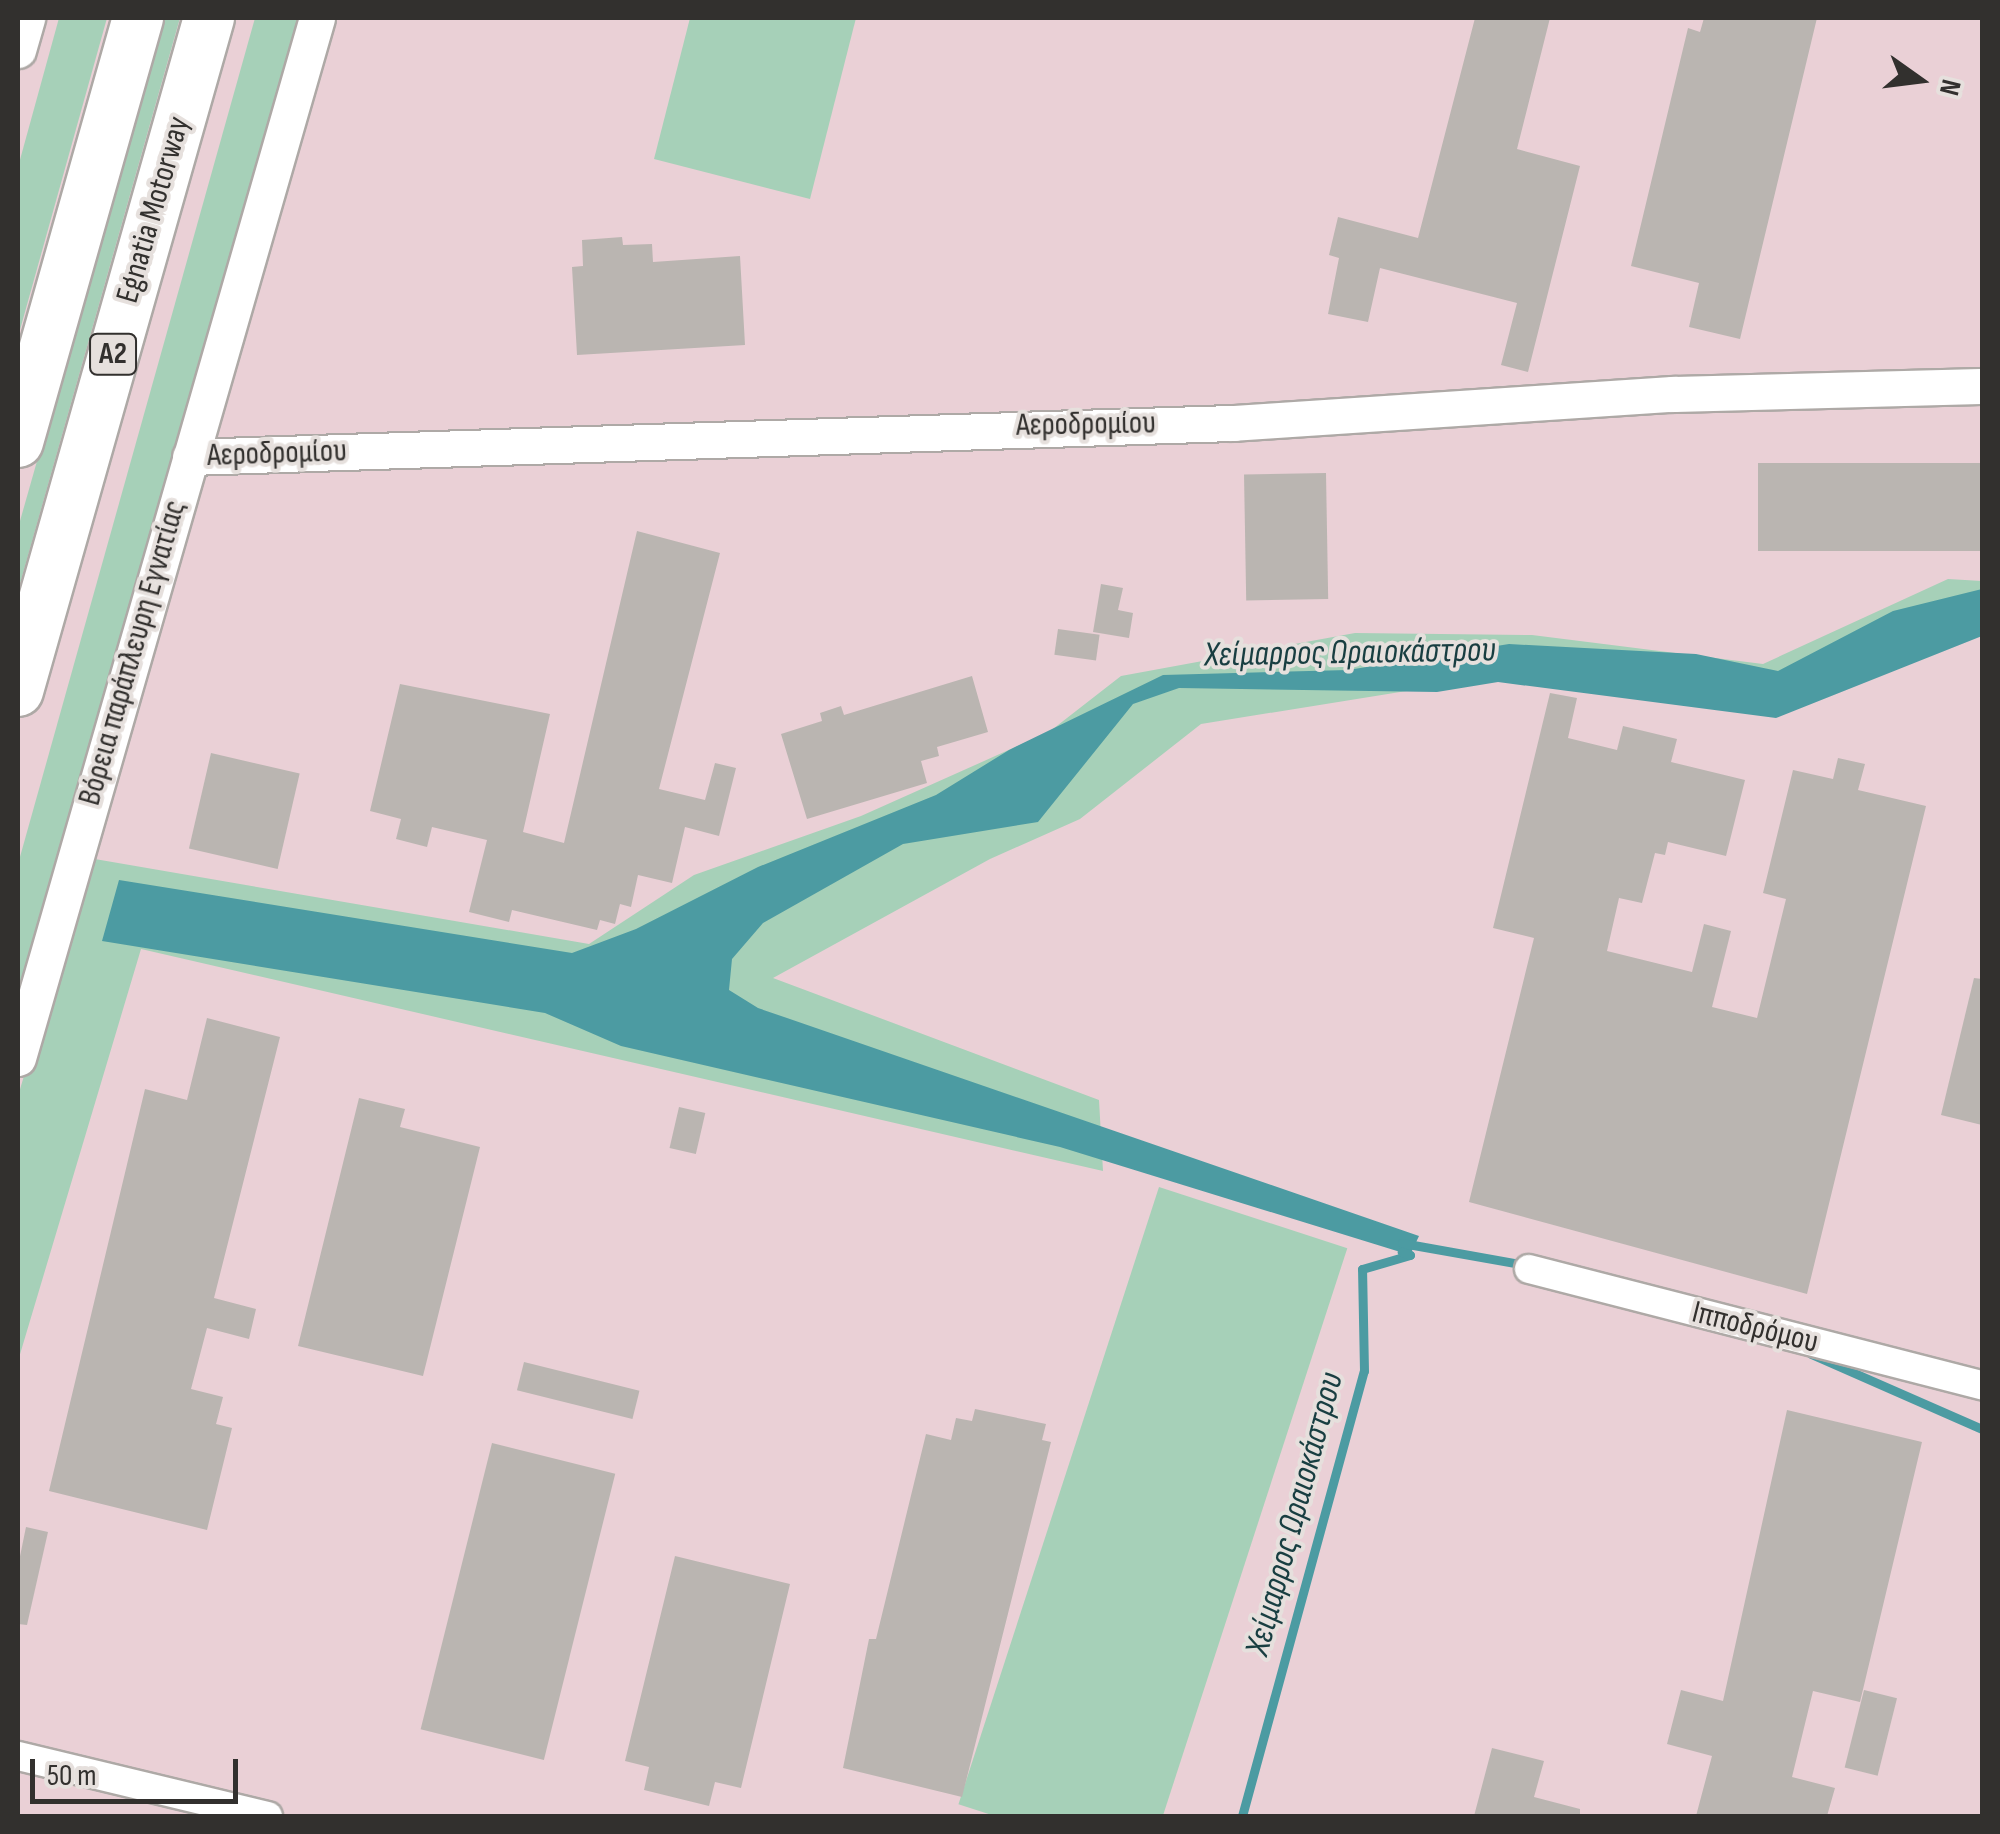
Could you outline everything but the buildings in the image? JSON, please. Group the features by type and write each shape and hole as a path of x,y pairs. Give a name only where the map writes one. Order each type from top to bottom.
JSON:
{"highway":[{"name":"Egnatia Motorway","path":"18,442 138,18"},
{"name":"Egnatia Motorway","path":"18,691 208,18"}],"street":[{"path":"18,50 27,18"},
{"name":"Βόρεια παράπλευρη Εγνατίας","path":"18,1058 317,18"},
{"name":"Αεροδρομίου","path":"190,457 1233,423 1673,394 1982,386"},
{"name":"Ιπποδρόμου","path":"1529,1269 1982,1384"},
{"path":"18,1756 268,1816"}],"shaded area":[{"path":"18,18 1982,18 1982,1816 18,1816"}],"green space":[{"path":"59,18 107,18 18,337 18,167"},
{"path":"163,18 180,18 18,591 18,528"},
{"path":"255,18 302,18 18,1013 18,864"},
{"path":"690,18 856,18 810,199 654,159"},
{"path":"1948,579 1982,581 1982,631 1751,713 1518,673 1201,724 1080,819 990,859 773,978 1099,1100 1103,1171 141,949 18,1361 18,1096 89,858 589,944 694,875 861,816 1049,732 1121,676 1355,633 1532,635 1763,664"},
{"path":"1159,1187 1347,1248 1163,1816 995,1816 958,1804"}],"water":[{"path":"1982,589 1982,636 1776,718 1498,682 1437,692 1179,688 1133,704 1038,822 903,844 763,923 732,959 729,990 758,1008 1419,1236 1410,1255 1060,1147 621,1046 545,1013 102,941 119,880 572,953 636,929 758,867 936,795 1009,750 1163,675 1348,670 1509,644 1696,654 1778,671 1893,611"}],"waterway":[{"name":"Χείμαρρος Ωραιοκάστρου","path":"1402,1243 1525,1265"},
{"name":"Χείμαρρος Ωραιοκάστρου","path":"1242,1816 1364,1371 1362,1269 1410,1255 1402,1252"},
{"name":"Χείμαρρος Ωραιοκάστρου","path":"1811,1354 1982,1429"}]}
